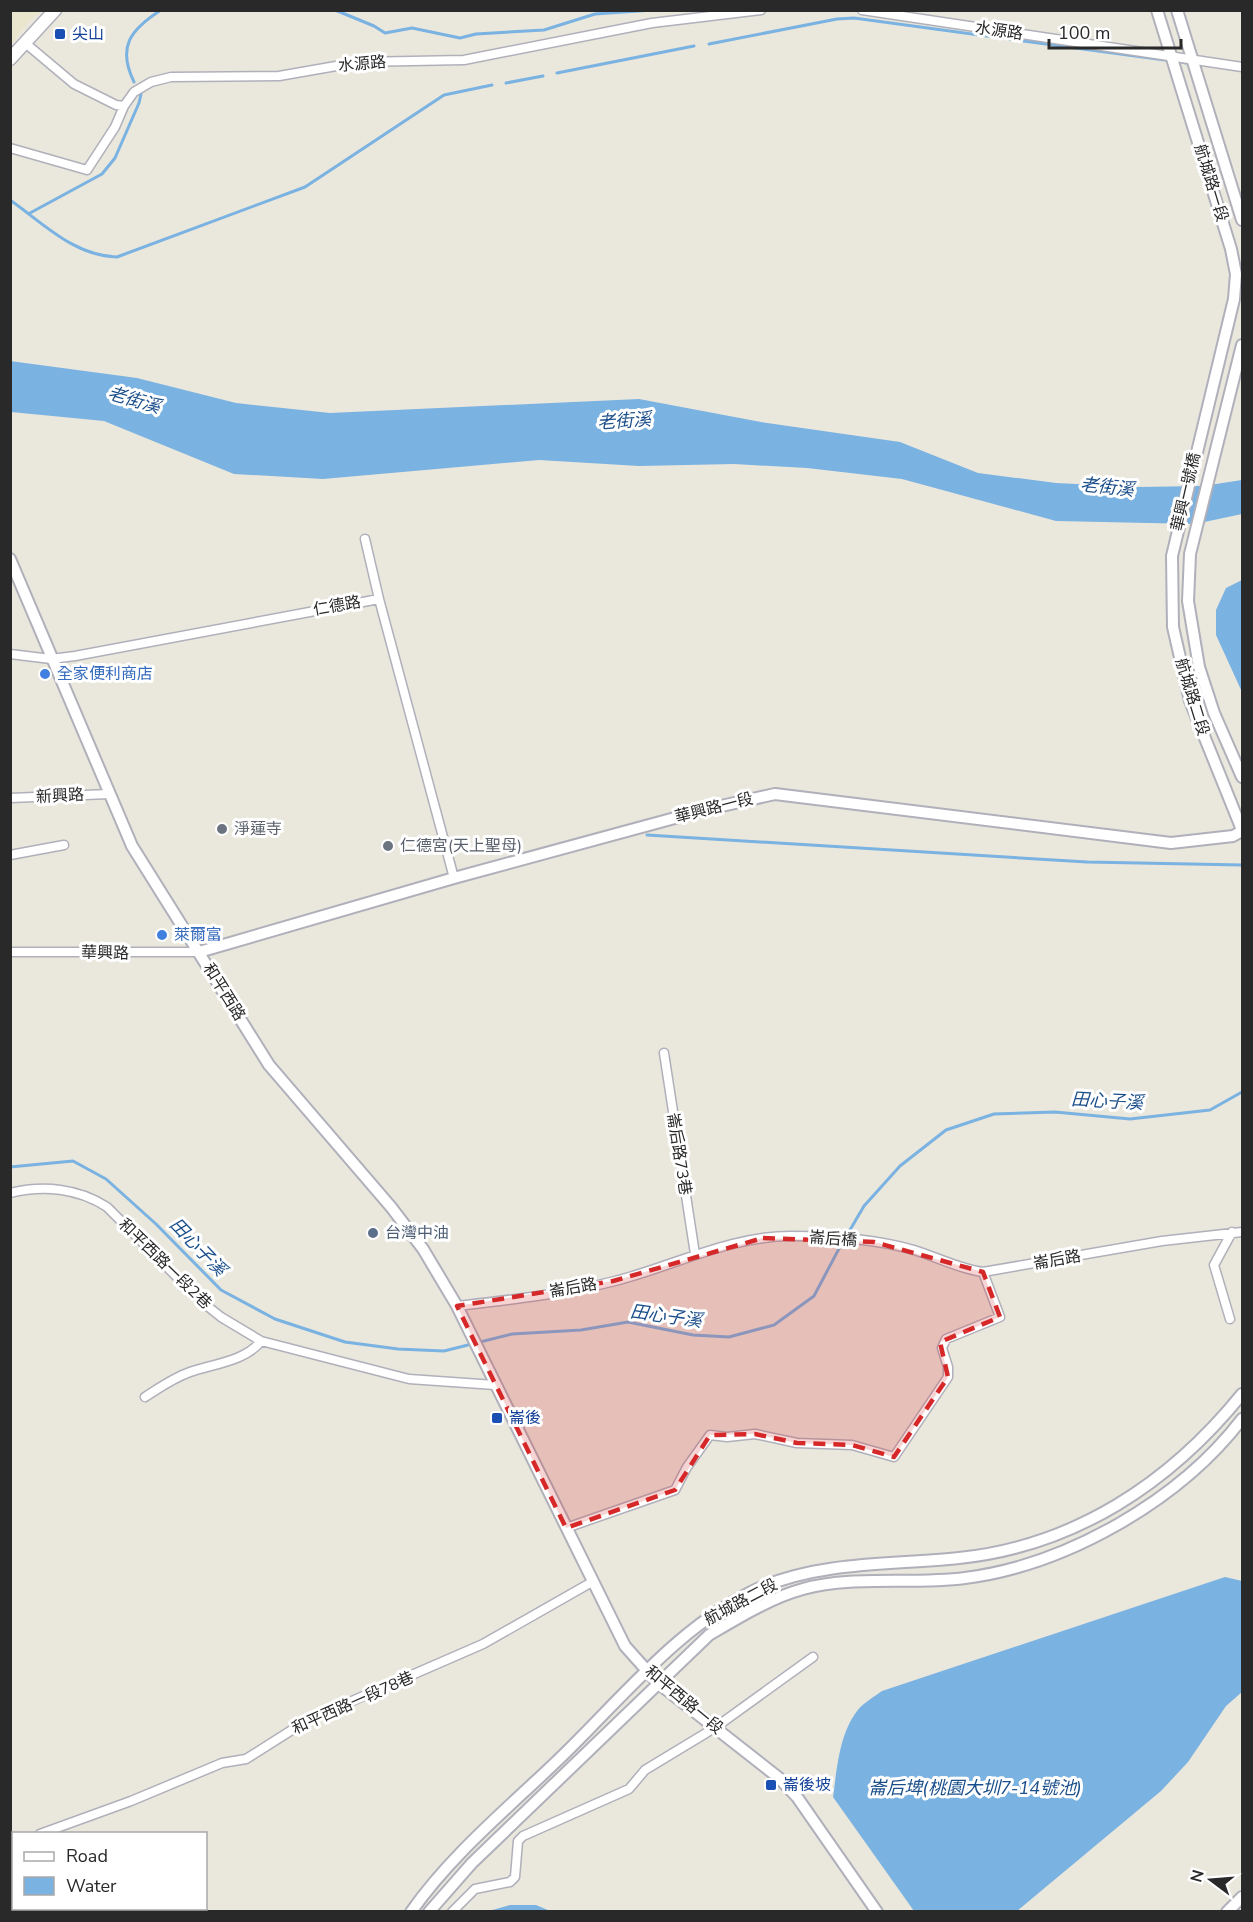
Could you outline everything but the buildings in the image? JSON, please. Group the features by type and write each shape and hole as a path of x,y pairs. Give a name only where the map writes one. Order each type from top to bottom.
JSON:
{"main road":[{"path":"10,59 56,10"}],"street":[{"name":"水源路","path":"10,148 87,170 116,127 124,106 142,86 171,76 279,76 359,63 464,60 652,23 761,10"},
{"name":"水源路","path":"862,10 1242,68"},
{"name":"航城路一段","path":"1158,10 1231,249 1236,274 1234,298 1201,428"},
{"name":"航城路一段","path":"1177,10 1242,220"},
{"path":"24,42 74,84 116,105 124,106"},
{"name":"華興一號橋","path":"1190,554 1242,345"},
{"name":"華興一號橋","path":"1172,556 1201,428"},
{"path":"365,539 379,599"},
{"name":"航城路二段","path":"1190,554 1188,601 1199,667 1214,713 1242,777"},
{"name":"航城路二段","path":"1172,556 1173,627 1190,701 1242,831"},
{"name":"和平西路","path":"10,559 132,846 269,1065 391,1207 423,1249 457,1306 484,1363"},
{"name":"仁德路","path":"10,654 51,659 379,599 454,878"},
{"name":"新興路","path":"10,798 109,794"},
{"name":"華興路一段","path":"199,952 454,878 708,809 775,794 1171,843 1233,836 1242,831"},
{"path":"10,855 64,845"},
{"name":"華興路","path":"10,952 199,952"},
{"name":"崙后路73巷","path":"664,1053 695,1254"},
{"name":"和平西路一段2巷","path":"10,1193 39,1187 94,1198 107,1206 201,1301 261,1341 409,1378 495,1385"},
{"path":"1230,1319 1214,1265 1232,1232"},
{"name":"崙后路","path":"874,1242 913,1250 967,1270 983,1272 1242,1232"},
{"name":"崙后路","path":"457,1306 613,1281 695,1254 746,1241 792,1236"},
{"name":"崙后橋","path":"792,1236 874,1242"},
{"path":"566,1528 675,1490 687,1467 710,1435 727,1437 755,1434 797,1443 852,1445 894,1457 948,1377 948,1367 942,1348 946,1339 1000,1317 983,1272"},
{"path":"145,1397 172,1380 223,1363 255,1348 261,1341"},
{"name":"和平西路一段","path":"484,1363 625,1646 658,1683 779,1778 797,1797 877,1911"},
{"name":"航城路二段","path":"411,1911 464,1851 695,1628 761,1588 796,1575 824,1569 960,1558 1058,1535 1126,1500 1183,1459 1242,1394"},
{"name":"航城路二段","path":"429,1911 472,1863 709,1635 749,1612 802,1589 847,1583 965,1578 1011,1569 1061,1553 1111,1527 1168,1492 1213,1452 1242,1419"},
{"name":"和平西路一段78巷","path":"43,1832 131,1801 222,1763 246,1759 306,1721 483,1644 592,1582"},
{"path":"452,1911 475,1889 510,1882 515,1877 518,1842 524,1836 629,1789 635,1778 645,1770 715,1727 813,1657"},
{"path":"1227,1911 1242,1898"}],"highlighted area":[{"path":"763,1238 874,1242 983,1272 1000,1317 940,1342 948,1377 894,1457 852,1445 797,1443 755,1434 710,1435 675,1490 566,1528 457,1306 613,1281"}],"shaded area":[{"path":"11,10 42,11 29,21 11,45"}],"water":[{"name":"老街溪","path":"10,361 137,378 236,403 330,413 639,399 761,422 900,442 978,473 1056,483 1137,487 1203,486 1242,480 1242,514 1195,524 1056,521 902,479 807,468 734,464 639,466 539,460 323,479 234,474 104,421 11,412"},
{"path":"1242,580 1242,692 1216,635 1216,610 1226,588"},
{"name":"崙后埤(桃園大圳7-14號池)","path":"1225,1577 1242,1581 1242,1692 1226,1706 1188,1762 1161,1791 1017,1911 914,1911 833,1797 843,1741 851,1720 859,1708 882,1691"},
{"path":"510,1905 536,1905 550,1911 489,1911"}],"waterway":[{"path":"134,82 127,59 130,40 141,25 161,10"},
{"path":"335,10 385,33 412,28 460,38 476,34 544,30 595,14 653,10"},
{"path":"709,44 837,19 854,18 1165,60"},
{"path":"557,73 694,46"},
{"path":"1182,62 1186,63"},
{"path":"506,83 543,76"},
{"path":"10,200 73,245 101,255 117,257 305,187 444,95 492,85"},
{"path":"30,213 102,174 115,158 141,94"},
{"path":"647,835 1087,862 1242,865"},
{"name":"田心子溪","path":"847,1235 864,1206 900,1166 946,1130 994,1114 1055,1112 1130,1119 1210,1110 1242,1092"},
{"name":"田心子溪","path":"10,1167 73,1161 106,1179 156,1224 221,1290 275,1319 345,1342 398,1349 444,1351 512,1334 581,1330 628,1322 693,1335 729,1337 774,1325 814,1296 843,1241"}],"place":[{"name":"尖山","path":"60,34"},
{"name":"全家便利商店","path":"45,674"},
{"name":"淨蓮寺","path":"222,829"},
{"name":"仁德宮(天上聖母)","path":"388,846"},
{"name":"萊爾富","path":"162,935"},
{"name":"台灣中油","path":"373,1233"},
{"name":"崙後","path":"497,1418"},
{"name":"崙後坡","path":"771,1785"}]}
